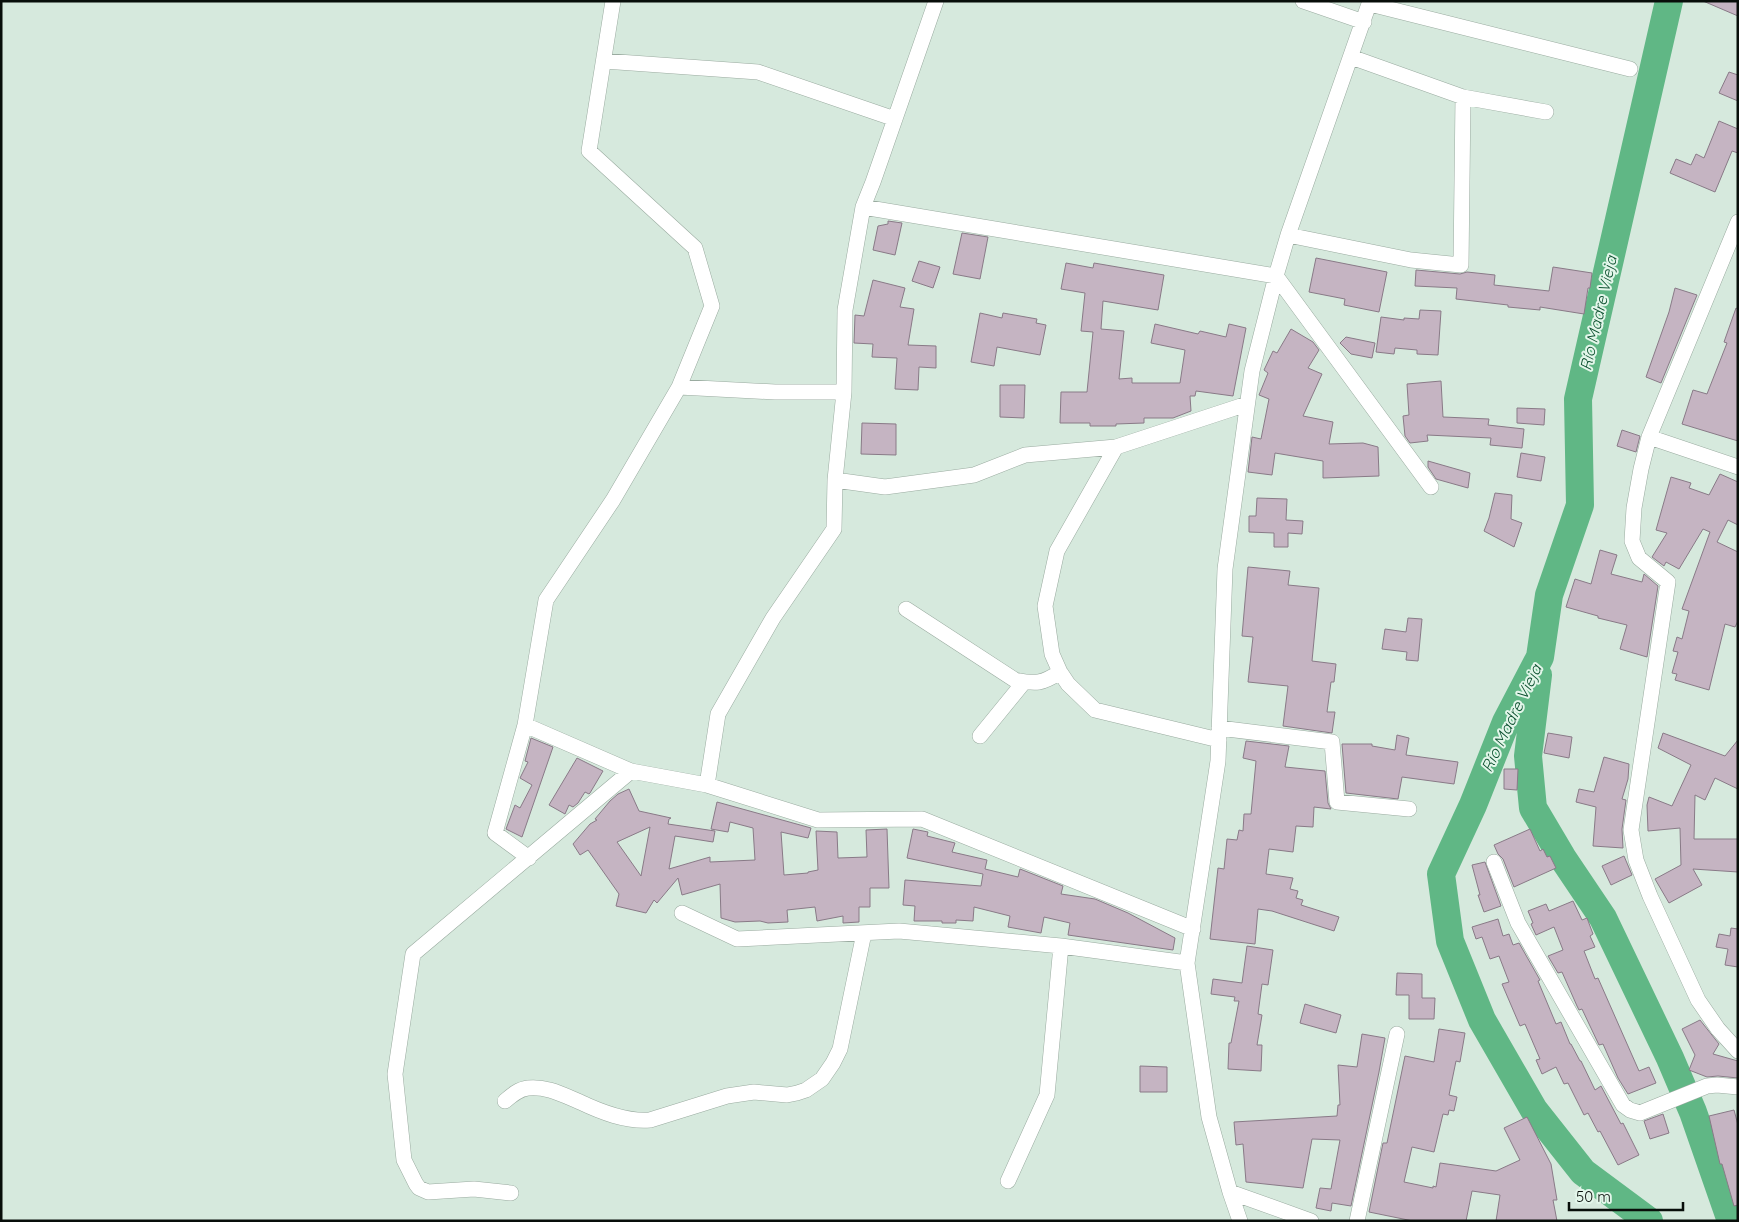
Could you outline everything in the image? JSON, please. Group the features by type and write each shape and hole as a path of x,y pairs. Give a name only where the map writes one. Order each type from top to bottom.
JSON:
{"street":[{"path":"529,858 495,833 525,724 546,600 613,500 679,388 712,306 695,248 590,151 613,1"},
{"path":"707,785 718,714 773,618 834,529 835,480 844,392 845,310 863,207 936,1"},
{"path":"1303,1 1364,22"},
{"path":"1240,1221 1209,1117 1187,963 1218,761 1225,569 1247,404 1252,371 1288,235 1370,3 1630,69"},
{"path":"1351,58 1463,97 1546,112"},
{"path":"604,61 758,72 895,119"},
{"path":"1288,235 1412,260 1461,265 1463,97"},
{"path":"863,207 1276,276 1431,487"},
{"path":"1738,222 1649,437 1634,508 1632,541 1639,558 1668,582 1631,830 1636,860 1650,896 1698,1000 1718,1030 1738,1051"},
{"path":"679,388 775,392 844,392"},
{"path":"835,480 885,488 974,475 1025,455 1116,448 1247,404"},
{"path":"1649,437 1738,467"},
{"path":"1116,448 1057,551 1045,606 1052,654 1068,684 1095,710 1219,734 1332,742 1337,802 1409,809"},
{"path":"906,610 1015,680 1036,684 1047,681 1060,672"},
{"path":"980,736 1024,682"},
{"path":"525,724 631,771 707,785 818,820 922,819 1193,929"},
{"path":"511,1193 474,1189 428,1192 419,1188 409,1173 404,1160 395,1074 413,954 631,771"},
{"path":"1494,862 1518,923 1623,1105 1640,1113 1707,1086 1738,1087"},
{"path":"682,913 737,939 899,932 1061,946 1187,963"},
{"path":"505,1101 513,1094 527,1088 546,1089 623,1118 641,1121 650,1120 726,1096 754,1092 787,1095 806,1090 822,1079 840,1049 864,933"},
{"path":"1008,1181 1047,1095 1061,946"},
{"path":"1357,1221 1397,1034"},
{"path":"1230,1192 1311,1221"}],"building":[{"path":"1703,1 1738,1 1738,16"},
{"path":"1729,72 1738,75 1738,101 1719,93"},
{"path":"1719,121 1738,129 1738,153 1732,151 1715,192 1670,173 1676,159 1691,165 1696,154 1704,158"},
{"path":"888,221 902,223 895,255 873,250 878,226 888,224"},
{"path":"962,233 988,237 980,279 953,274"},
{"path":"1316,258 1387,272 1379,312 1344,305 1345,299 1309,292"},
{"path":"919,261 940,267 933,288 912,281"},
{"path":"1066,263 1093,268 1094,263 1164,275 1158,310 1103,301 1101,329 1124,331 1119,379 1132,378 1132,383 1180,383 1185,350 1151,343 1155,324 1198,334 1200,331 1226,337 1229,324 1246,328 1233,396 1196,391 1195,396 1190,396 1191,411 1173,418 1144,418 1144,423 1090,426 1090,423 1060,423 1061,392 1087,392 1093,332 1081,331 1085,293 1061,289"},
{"path":"1553,267 1592,273 1584,314 1540,307 1540,310 1508,307 1508,305 1456,299 1457,288 1415,286 1416,270 1495,275 1494,285 1549,291"},
{"path":"873,280 905,288 900,307 914,309 908,345 936,346 936,368 919,367 918,390 895,389 897,358 872,357 873,344 854,343 855,315 864,316"},
{"path":"1675,288 1697,295 1661,383 1646,377 1669,312"},
{"path":"1736,308 1738,309 1738,441 1682,424 1693,390 1707,394 1727,343 1724,342"},
{"path":"1420,310 1441,311 1438,355 1417,354 1417,350 1395,348 1394,354 1376,352 1381,317 1404,320 1404,318 1419,319"},
{"path":"980,313 1002,318 1003,313 1037,319 1036,323 1046,325 1040,355 997,347 994,366 971,362"},
{"path":"1291,329 1313,342 1319,350 1308,368 1322,374 1303,416 1333,422 1329,444 1363,443 1378,447 1379,476 1323,478 1323,461 1275,453 1272,475 1248,472 1252,437 1261,439 1269,399 1259,395 1268,373 1264,370 1273,351 1277,353"},
{"path":"1346,337 1375,343 1372,358 1351,354 1340,343"},
{"path":"1441,381 1443,417 1489,419 1488,425 1524,429 1522,448 1490,445 1491,438 1427,435 1428,441 1410,443 1405,436 1403,416 1409,415 1407,384"},
{"path":"1000,385 1025,385 1024,418 1000,417"},
{"path":"1517,408 1545,409 1544,425 1517,423"},
{"path":"862,423 896,424 896,455 861,454"},
{"path":"1622,430 1640,436 1636,452 1617,446"},
{"path":"1521,453 1545,457 1541,481 1517,477"},
{"path":"1428,461 1470,473 1468,488 1436,479 1428,467"},
{"path":"1720,474 1738,482 1738,525 1728,520 1717,542 1738,552 1738,621 1735,627 1725,624 1709,690 1675,680 1677,674 1672,673 1678,652 1673,651 1677,637 1682,639 1689,611 1682,609 1710,532 1703,529 1679,569 1666,562 1664,566 1652,557 1667,533 1656,530 1671,477 1691,483 1689,488 1709,495"},
{"path":"1495,493 1512,495 1511,519 1522,523 1514,547 1484,531"},
{"path":"1257,498 1287,499 1286,520 1303,521 1302,534 1288,533 1288,547 1274,547 1274,533 1249,532 1249,516 1256,516"},
{"path":"1600,550 1617,555 1611,574 1642,582 1644,574 1658,586 1647,657 1620,649 1627,625 1566,607 1575,579 1591,584"},
{"path":"1248,567 1290,571 1288,585 1319,588 1312,661 1336,664 1334,682 1331,682 1327,712 1335,712 1332,733 1283,726 1288,686 1248,682 1253,637 1242,636"},
{"path":"1408,618 1422,619 1418,661 1406,660 1407,652 1382,649 1385,629 1406,632"},
{"path":"1548,733 1572,737 1569,758 1544,753"},
{"path":"1663,733 1725,756 1738,740 1738,789 1715,778 1705,800 1695,795 1694,839 1738,839 1738,872 1693,869 1702,885 1669,903 1655,879 1681,865 1680,828 1648,831 1647,805 1649,797 1672,806 1691,765 1658,748"},
{"path":"1397,735 1409,738 1406,755 1458,762 1454,784 1402,777 1398,799 1346,793 1342,744 1372,744 1372,746 1395,750"},
{"path":"531,738 553,747 522,837 506,829 515,805 520,808 532,785 520,778 528,762 525,761"},
{"path":"1246,741 1289,746 1285,767 1325,771 1328,803 1331,809 1314,807 1313,827 1296,826 1293,852 1269,849 1266,874 1293,878 1290,889 1298,891 1296,898 1303,900 1301,905 1339,917 1334,931 1272,911 1258,909 1255,944 1210,939 1218,868 1224,869 1227,839 1237,840 1239,830 1243,831 1244,814 1251,814 1256,761 1243,758"},
{"path":"1604,757 1629,764 1628,779 1622,799 1626,800 1622,829 1623,848 1593,846 1596,807 1576,802 1579,789 1594,792"},
{"path":"577,758 603,771 590,793 585,792 573,807 569,805 565,814 549,805"},
{"path":"1504,769 1518,769 1517,790 1504,789"},
{"path":"629,789 639,811 671,818 668,824 715,831 713,842 675,836 669,869 710,857 710,862 755,860 753,828 730,822 728,832 711,829 717,802 811,828 808,838 781,832 784,875 808,873 818,870 816,831 837,832 838,858 867,857 866,830 887,829 889,888 870,888 870,907 859,907 859,922 843,923 843,916 817,921 815,907 787,910 788,922 735,922 721,918 720,884 682,895 678,878 657,903 654,900 646,913 616,906 619,894 588,850 580,855 573,844 590,824 597,820 595,819 618,794","holes":["650,827 641,876 617,842"]},
{"path":"913,829 928,832 927,836 955,843 952,852 987,860 985,869 1018,877 1020,869 1063,886 1061,894 1095,899 1128,913 1175,938 1173,950 1068,935 1070,923 1044,917 1041,933 1008,927 1010,916 974,907 973,921 956,920 956,923 942,923 942,921 914,921 915,906 903,905 905,880 981,886 983,874 907,858"},
{"path":"1530,829 1540,851 1543,849 1547,857 1550,856 1556,868 1514,887 1503,859 1498,854 1494,845"},
{"path":"1624,856 1632,875 1611,885 1602,866"},
{"path":"1485,862 1501,906 1484,912 1478,895 1480,895 1472,865"},
{"path":"1573,901 1582,920 1587,918 1593,934 1590,936 1595,947 1584,951 1595,979 1598,978 1639,1071 1649,1067 1656,1083 1628,1094 1618,1078 1603,1044 1599,1045 1582,1009 1579,1010 1562,972 1558,973 1548,956 1563,950 1554,927 1536,935 1531,924 1533,923 1528,911 1546,904 1549,911"},
{"path":"1498,919 1503,936 1509,934 1513,945 1519,943 1540,980 1538,981 1556,1024 1561,1022 1570,1044 1581,1061 1595,1090 1601,1086 1639,1155 1618,1165 1600,1131 1598,1132 1588,1113 1584,1115 1568,1083 1564,1084 1556,1067 1542,1074 1536,1060 1540,1059 1525,1024 1520,1026 1502,984 1509,982 1499,956 1490,959 1482,937 1476,939 1472,927"},
{"path":"1731,928 1738,929 1738,967 1725,965 1728,949 1716,947 1719,934 1730,936"},
{"path":"1247,946 1273,950 1268,985 1262,984 1258,1014 1262,1015 1257,1045 1262,1045 1261,1071 1228,1069 1229,1043 1231,1043 1239,1001 1234,1001 1235,997 1211,994 1213,979 1242,983"},
{"path":"1397,973 1422,974 1422,998 1435,998 1434,1019 1409,1019 1409,995 1396,995"},
{"path":"1305,1004 1341,1015 1336,1033 1300,1023"},
{"path":"1700,1020 1719,1044 1713,1054 1738,1061 1738,1078 1707,1077 1689,1070 1695,1055 1682,1029"},
{"path":"1439,1029 1465,1033 1460,1062 1456,1061 1449,1095 1457,1097 1454,1111 1449,1110 1448,1115 1443,1114 1434,1152 1412,1147 1404,1182 1436,1187 1440,1163 1496,1171 1520,1160 1504,1128 1527,1117 1551,1164 1557,1200 1553,1200 1557,1221 1496,1221 1500,1195 1472,1191 1466,1221 1413,1221 1369,1212 1383,1143 1387,1143 1405,1056 1434,1062"},
{"path":"1362,1034 1385,1038 1351,1206 1332,1203 1331,1211 1316,1208 1320,1188 1331,1189 1340,1140 1312,1139 1303,1188 1246,1182 1243,1144 1236,1145 1234,1122 1337,1116 1338,1105 1340,1105 1338,1065 1357,1067"},
{"path":"1140,1066 1167,1067 1167,1092 1140,1092"},
{"path":"1734,1110 1738,1125 1738,1205 1734,1206 1722,1164 1720,1164 1709,1116"},
{"path":"1663,1114 1669,1133 1650,1139 1644,1121"}],"waterway":[{"name":"Río Madre Vieja","path":"1649,1221 1583,1172 1534,1110 1482,1020 1450,941 1441,874 1473,805 1506,722 1540,657 1549,595 1580,505 1578,399 1669,1"},
{"path":"1538,675 1528,756 1533,808 1562,857 1603,918 1670,1058 1693,1112 1731,1221"}]}
